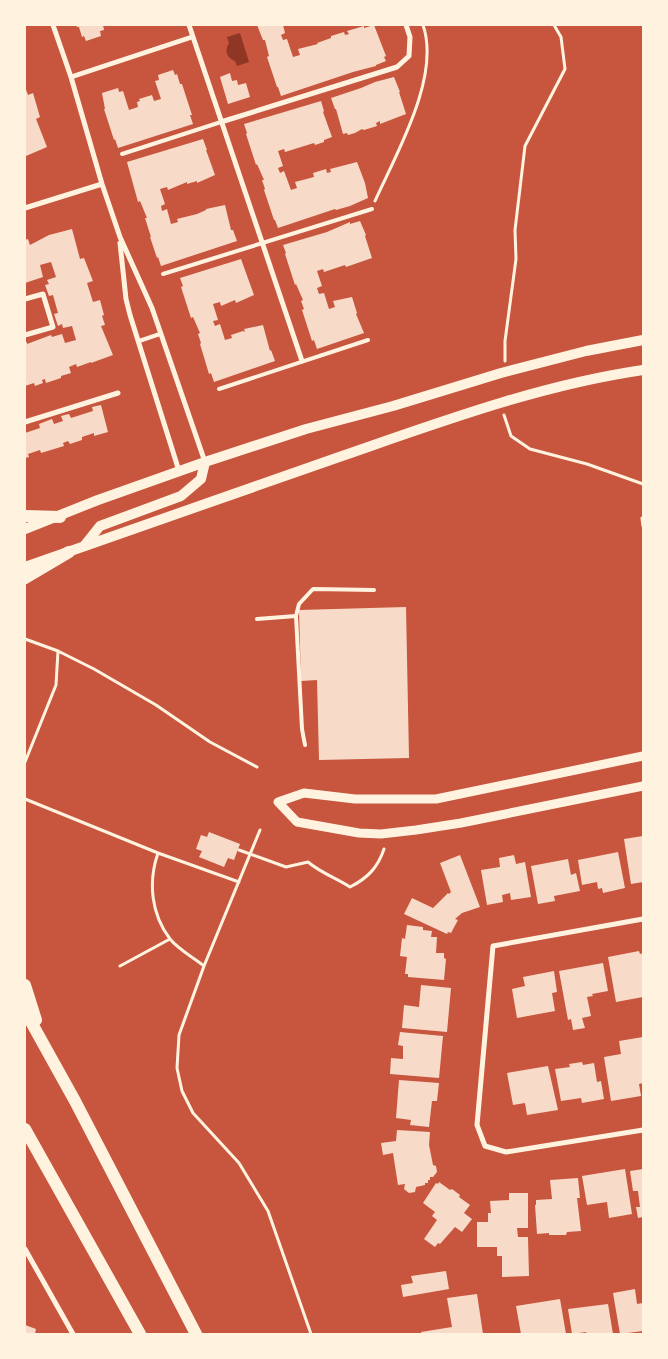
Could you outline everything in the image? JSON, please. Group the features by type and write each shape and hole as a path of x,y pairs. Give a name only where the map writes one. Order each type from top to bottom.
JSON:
{"main road":[{"path":"25,529 179,471 306,429 393,406 520,368 586,351 643,340"},
{"path":"25,567 486,408 560,387 643,370"},
{"path":"83,547 100,526 181,496 201,479 205,462"},
{"path":"25,516 60,517"},
{"path":"25,578 69,552"},
{"path":"25,985 41,1039"},
{"path":"25,1011 196,1334"},
{"path":"25,1129 140,1334"}],"street":[{"path":"53,25 120,237 152,308 205,462"},
{"path":"188,25 302,362"},
{"path":"221,122 397,67 410,56 410,37 406,25"},
{"path":"71,77 192,37"},
{"path":"25,208 102,184"},
{"path":"120,237 126,299 179,471"},
{"path":"25,300 43,294 53,327 25,335"},
{"path":"25,421 118,393"},
{"path":"643,756 436,799 355,799 304,793 278,802 297,822 359,833 381,834 462,823 643,786"},
{"path":"643,919 493,946 477,1125 485,1146 506,1152 643,1130"},
{"path":"25,1249 73,1334"}],"lane":[{"path":"122,154 221,122"},
{"path":"163,274 372,209"},
{"path":"138,341 160,334"},
{"path":"219,389 368,340"},
{"path":"305,745 302,729 296,616 298,604 313,589 374,590"},
{"path":"257,619 296,616"}],"path":[{"path":"372,209 417,107 426,70 427,37 423,25"},
{"path":"505,370 505,341 516,259 514,230 525,146 565,69 561,37 554,25"},
{"path":"504,408 504,417 512,436 530,449 587,464 643,484"},
{"path":"643,518 643,526"},
{"path":"25,639 94,669 140,696 210,742 256,767"},
{"path":"25,762 56,685 58,652"},
{"path":"25,799 158,853 239,882"},
{"path":"260,830 178,1035 176,1068 182,1091 193,1113 239,1163 268,1211 311,1334"},
{"path":"239,850 286,867 308,862 319,872 339,880 350,887 363,880 373,871 384,849"},
{"path":"158,853 152,870 154,905 161,923 170,939 204,966"},
{"path":"120,966 170,939"}],"shaded area":[{"path":"240,33 249,62 237,66 235,61 227,54 229,43 227,37"}],"building":[{"path":"76,25 103,25 104,30 100,31 101,36 86,41"},
{"path":"257,25 283,25 285,33 281,35 283,40 287,39 293,57 300,55 298,49 318,44 331,38 331,36 344,32 345,35 349,34 347,31 374,25 386,56 384,57 386,61 376,66 281,96 267,57 269,56 265,40 263,40"},
{"path":"173,70 175,75 177,74 180,84 182,84 193,124 118,148 104,109 102,93 118,88 119,92 123,91 129,110 138,107 137,102 140,101 139,99 152,95 154,101 161,99 155,81 159,80 158,75"},
{"path":"230,73 232,81 237,80 238,85 246,83 250,97 228,104 220,77"},
{"path":"394,77 406,114 380,124 380,121 376,123 377,126 362,129 355,133 343,134 331,98"},
{"path":"25,87 28,95 33,93 40,117 36,119 47,147 26,156"},
{"path":"321,101 332,137 315,145 314,143 285,152 284,149 278,151 283,166 278,168 280,173 284,171 291,190 297,188 295,182 314,177 313,173 326,169 327,173 331,172 330,169 357,162 365,183 368,198 350,206 335,209 278,228 264,190 262,180 264,180 256,165 244,124"},
{"path":"203,139 215,175 197,183 197,181 187,184 187,182 168,190 167,187 160,189 165,204 161,206 162,211 167,209 171,224 178,222 177,219 225,205 231,230 233,230 237,241 161,266 150,237 145,218 147,218 140,201 138,202 127,162"},
{"path":"360,221 372,258 346,267 345,265 324,272 323,269 317,271 322,286 317,288 319,294 324,293 329,309 335,307 333,301 352,297 356,314 364,333 317,349 314,340 312,341 302,310 304,309 301,301 303,300 295,285 283,245 327,232 350,222 350,224"},
{"path":"72,229 80,259 84,258 93,281 87,283 93,302 100,300 105,325 101,326 113,355 77,367 76,364 69,367 71,373 61,376 61,378 46,383 45,379 42,380 43,383 35,386 34,383 25,386 25,343 27,342 27,344 51,335 52,337 62,334 65,343 76,340 72,326 63,328 62,324 58,326 54,314 58,313 53,295 49,296 45,285 49,284 47,280 56,277 51,262 40,265 43,277 25,283 25,240 28,239 30,245 49,235"},
{"path":"241,259 254,295 236,303 235,300 221,306 220,302 213,304 218,320 213,321 215,326 220,324 225,340 232,338 231,335 245,332 244,329 263,325 270,351 275,361 214,382 211,373 209,374 200,344 198,334 200,333 193,317 191,318 180,278"},
{"path":"101,405 108,432 94,436 94,433 70,444 68,441 63,443 64,446 41,453 40,450 28,454 29,457 25,458 25,433 40,428 39,424 52,419 54,424 63,421 61,416 69,414 71,418 93,411 92,407"},
{"path":"406,607 409,758 319,760 317,680 301,681 299,610"},
{"path":"209,832 240,844 234,860 228,858 224,867 199,857 202,851 196,849 201,835 207,837"},
{"path":"643,836 643,882 631,884 624,839"},
{"path":"618,852 625,888 603,893 602,888 598,889 597,882 582,885 578,860"},
{"path":"460,855 480,907 462,913 455,919 458,920 451,933 448,932 447,934 404,914 412,898 433,908 451,892 440,863"},
{"path":"514,855 516,864 525,862 531,897 511,900 510,893 502,895 503,902 487,905 481,870 500,867 499,858"},
{"path":"568,859 571,875 576,873 580,891 554,896 555,901 538,904 531,866"},
{"path":"407,925 423,927 423,930 432,931 431,937 437,937 436,953 444,953 444,958 446,959 444,980 408,977 408,974 405,974 407,957 400,956 402,938 405,939"},
{"path":"639,951 640,954 643,953 643,997 616,1002 608,957"},
{"path":"603,963 608,991 592,994 593,996 587,997 591,1016 582,1018 585,1028 573,1030 571,1019 568,1020 559,971"},
{"path":"554,971 557,992 552,993 555,1011 517,1018 512,989 525,986 523,977"},
{"path":"421,985 451,988 447,1032 402,1028 404,1005 419,1007"},
{"path":"400,1032 443,1036 439,1078 390,1074 391,1058 403,1059 403,1046 398,1045"},
{"path":"643,1037 643,1083 639,1084 641,1096 611,1101 604,1057 621,1054 619,1041"},
{"path":"582,1062 583,1065 594,1063 597,1082 601,1081 604,1099 582,1103 581,1098 561,1101 555,1069 570,1067 569,1064"},
{"path":"548,1066 558,1110 527,1115 525,1103 513,1105 507,1073"},
{"path":"399,1080 439,1083 437,1101 432,1101 429,1127 410,1125 411,1120 396,1118"},
{"path":"397,1130 430,1132 429,1145 433,1165 436,1166 437,1172 433,1177 430,1177 428,1183 416,1187 415,1192 409,1193 404,1189 405,1184 398,1185 393,1153 383,1155 381,1143 396,1141"},
{"path":"625,1169 632,1214 609,1218 607,1202 587,1205 582,1176"},
{"path":"643,1169 643,1217 638,1218 636,1207 640,1207 638,1191 633,1191 630,1171"},
{"path":"578,1178 580,1198 577,1198 581,1231 567,1232 566,1235 537,1234 536,1200 552,1199 550,1180"},
{"path":"439,1182 450,1190 452,1189 470,1205 464,1213 472,1219 462,1232 455,1227 435,1247 424,1239 437,1220 432,1216 435,1212 423,1203 436,1183 438,1184"},
{"path":"509,1193 528,1193 528,1228 517,1228 518,1237 528,1237 529,1276 502,1277 502,1256 497,1256 497,1247 477,1247 477,1222 488,1222 488,1213 491,1213 490,1201 509,1200"},
{"path":"446,1271 449,1289 403,1297 401,1285 413,1283 411,1276"},
{"path":"635,1289 637,1304 643,1303 643,1331 620,1334 613,1293"},
{"path":"477,1294 483,1334 422,1334 421,1332 452,1327 447,1298"},
{"path":"560,1299 566,1334 521,1334 516,1306"},
{"path":"608,1304 613,1334 587,1334 586,1332 572,1334 568,1309"},
{"path":"25,1325 36,1329 35,1334 25,1334"}]}
